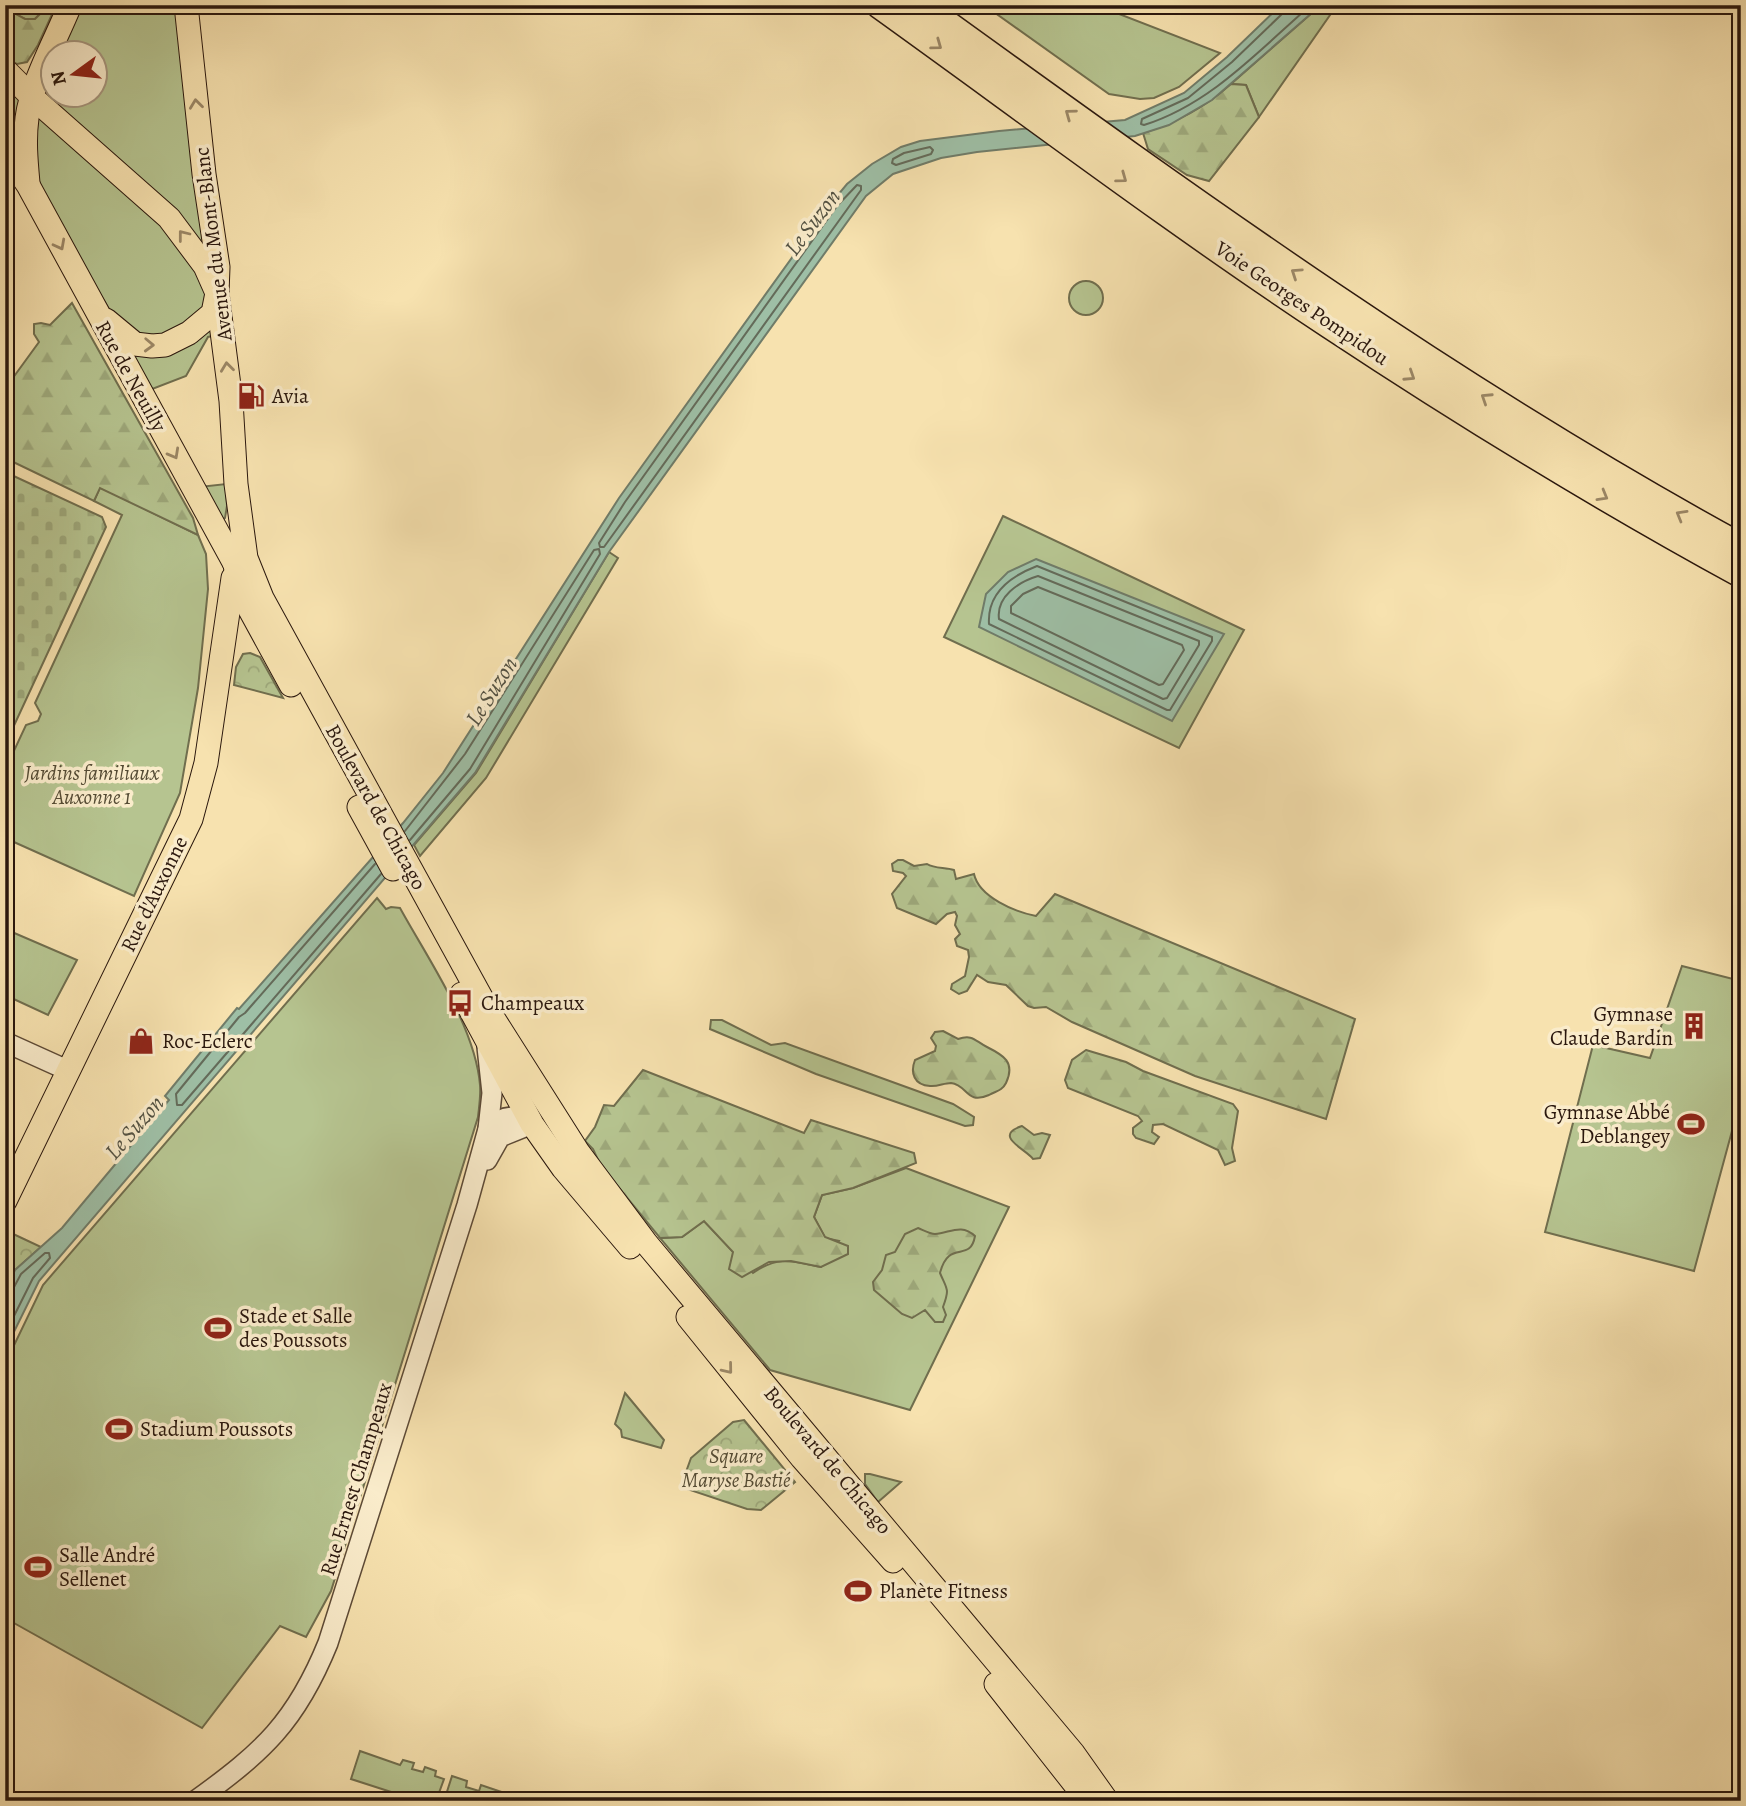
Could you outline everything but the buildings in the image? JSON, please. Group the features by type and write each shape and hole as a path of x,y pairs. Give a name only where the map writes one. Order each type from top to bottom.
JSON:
{"highway":[{"name":"Voie Georges Pompidou","path":"881,5 1328,323 1584,484 1741,573"},
{"name":"Voie Georges Pompidou","path":"919,5 1163,182 1420,356 1605,471 1741,548"}],"main road":[{"name":"Rue de Neuilly","path":"57,38 70,5"},
{"name":"Avenue du Mont-Blanc","path":"186,5 202,162 218,267 217,293 231,401 236,484"},
{"path":"6,71 23,70 38,62"},
{"path":"6,71 169,218 205,266 217,293 213,313 199,325 179,339 152,346 135,344 121,335 94,309"},
{"name":"Rue de Neuilly","path":"28,185 25,142 32,97 38,83"},
{"name":"Rue de Neuilly","path":"5,150 28,185 235,565"},
{"path":"236,484 235,565 275,638 291,652"},
{"name":"Boulevard de Chicago","path":"236,484 246,558 262,598 403,871 484,1037 533,1124 564,1168 704,1336 734,1377 950,1628 1072,1777 1088,1801"},
{"name":"Boulevard de Chicago","path":"235,565 243,597 267,641 383,834"},
{"name":"Rue d'Auxonne","path":"5,1201 191,819 206,763 235,565"},
{"path":"223,657 239,642 258,639 267,641"},
{"name":"Boulevard de Chicago","path":"403,871 554,1115 632,1226 1073,1753 1107,1801"},
{"path":"533,1124 554,1115"}],"street":[{"path":"484,1037 530,1097 554,1115"},
{"name":"Rue Ernest Champeaux","path":"195,1801 259,1752 302,1700 328,1643 467,1205 488,1129 492,1093 490,1062 484,1037"},
{"path":"5,1042 67,1070"},
{"path":"488,1129 496,1121 511,1116 533,1124 560,1147 583,1176 632,1226"},
{"name":"Rue Ernest Champeaux","path":"467,1205 497,1140 533,1124"}],"green space":[{"path":"5,5 56,5 35,19 25,19 7,11"},
{"path":"80,5 176,5 205,247 59,108 108,108 108,38 67,38"},
{"path":"984,5 1096,5 1220,53 1179,87 1154,98 1140,99 1109,94"},
{"path":"1321,5 1337,5 1259,117 1246,85 1231,84"},
{"path":"5,8 25,19 35,19 42,12 55,8 27,62 17,64 5,59"},
{"path":"5,83 22,99 15,152 5,137"},
{"path":"1231,84 1246,85 1259,117 1209,181 1187,175 1148,149 1143,133 1190,113"},
{"path":"37,113 156,217 205,285 206,307 174,333 142,340 114,317 56,222 36,179"},
{"path":"1086,281 1098,286 1103,298 1098,310 1086,315 1074,310 1069,298 1074,286"},
{"path":"72,303 193,518 198,535 100,488 94,501 5,458 5,358 9,369 15,375 39,342 34,334 34,324 50,325"},
{"path":"210,328 217,335 208,337 186,376 147,391 121,343"},
{"path":"5,472 102,517 106,527 5,745"},
{"path":"226,484 227,506 225,518 222,520 199,487"},
{"name":"Jardins familiaux Auxonne 1","path":"100,487 198,535 206,554 208,589 198,688 180,793 134,896 5,838 5,770 26,725 38,721 41,714 35,703 122,515 94,501"},
{"path":"1003,516 1244,630 1179,748 944,637"},
{"path":"609,552 618,558 486,778 420,856 414,845 476,773"},
{"path":"250,653 260,657 283,698 234,685 236,667 243,654"},
{"path":"898,860 914,866 927,864 954,870 956,879 974,874 977,882 990,896 1008,907 1036,916 1055,894 1355,1019 1326,1119 1195,1076 1072,1022 1046,1007 1028,1006 1006,985 988,982 977,975 967,991 959,994 951,989 952,984 965,976 969,957 968,950 957,946 955,939 960,934 955,925 957,916 955,912 947,914 936,924 897,908 892,894 906,876 893,871 892,864"},
{"name":"Stade et Salle des Poussots","path":"377,898 386,909 400,908 460,1017 476,1063 480,1089 478,1117 331,1591 306,1637 280,1626 202,1728 5,1618 5,1364 43,1285"},
{"path":"5,929 77,960 48,1015 5,995"},
{"path":"1682,966 1741,981 1741,1117 1739,1121 1735,1120 1694,1271 1545,1232 1593,1045 1650,1058"},
{"path":"711,1020 722,1020 771,1045 785,1043 953,1104 974,1117 973,1125 965,1126 816,1074 710,1029"},
{"path":"943,1031 958,1039 974,1039 1003,1056 1010,1070 1003,1088 976,1098 957,1084 930,1086 917,1081 913,1074 915,1060 935,1051 936,1046 931,1038 935,1032"},
{"path":"1086,1050 1126,1062 1143,1071 1233,1104 1238,1111 1232,1148 1235,1161 1225,1165 1218,1150 1163,1124 1153,1125 1152,1132 1159,1137 1154,1144 1136,1138 1133,1128 1142,1121 1138,1116 1068,1088 1065,1080 1072,1060"},
{"path":"643,1070 804,1133 811,1120 914,1153 916,1163 853,1188 822,1195 814,1217 825,1237 848,1246 848,1254 821,1267 791,1261 769,1262 742,1277 729,1269 733,1252 704,1221 682,1237 660,1238 601,1166 593,1149 585,1141 595,1127 604,1105 614,1106"},
{"path":"1022,1126 1034,1135 1050,1135 1040,1158 1033,1159 1010,1138 1014,1130"},
{"path":"906,1168 1009,1207 910,1410 770,1370 660,1238 682,1237 704,1221 753,1273 762,1267 786,1261 821,1267 839,1241 825,1238 814,1217 822,1195 853,1188"},
{"path":"918,1228 935,1234 965,1230 975,1236 969,1249 949,1256 940,1273 947,1292 943,1322 935,1322 925,1310 912,1318 902,1314 874,1290 873,1282 882,1270 886,1255 895,1252 905,1234"},
{"path":"9,1232 41,1247 15,1270 5,1290 5,1238"},
{"path":"625,1393 664,1440 661,1448 622,1437 621,1430 615,1424"},
{"name":"Square Maryse Bastié","path":"744,1420 795,1482 761,1510 747,1509 687,1489 682,1483 691,1458 733,1422"},
{"path":"865,1474 901,1482 878,1502 865,1484"},
{"path":"360,1751 400,1765 403,1760 414,1763 412,1769 423,1772 425,1767 436,1771 435,1776 444,1779 436,1801 419,1801 351,1779"},
{"path":"452,1776 467,1781 466,1787 479,1791 481,1785 528,1801 444,1801"}],"water":[{"name":"Le Suzon","path":"1281,5 1321,5 1212,100 1169,125 1135,136 941,158 893,174 866,196 609,552 475,773 39,1281 5,1350 5,1290 15,1270 62,1228 169,1100 165,1096 237,1008 239,1009 403,823 443,773 619,498 847,184 872,164 901,147 920,141 1125,120 1184,93 1227,57"},
{"path":"1036,559 1224,634 1172,721 979,627 986,594 1008,572"}],"place":[{"name":"Avia","path":"251,396"},
{"name":"Champeaux","path":"460,1003"},
{"name":"Gymnase Claude Bardin","path":"1694,1026"},
{"name":"Roc-Eclerc","path":"141,1041"},
{"name":"Gymnase Abbé Deblangey","path":"1691,1124"},
{"name":"Stade et Salle des Poussots","path":"218,1328"},
{"name":"Stadium Poussots","path":"119,1429"},
{"name":"Salle André Sellenet","path":"38,1567"},
{"name":"Planète Fitness","path":"858,1591"}]}
